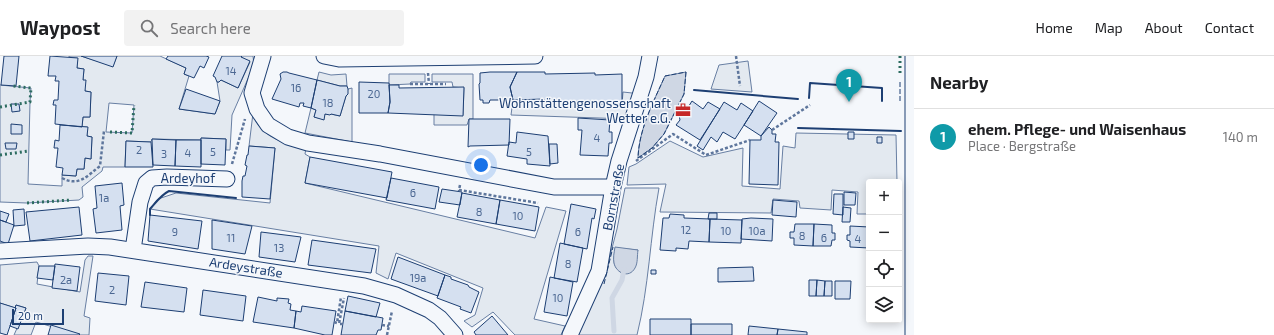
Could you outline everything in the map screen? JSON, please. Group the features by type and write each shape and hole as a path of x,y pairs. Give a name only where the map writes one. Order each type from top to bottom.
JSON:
{"street":[{"path":"263,56 252,93 257,109 268,125 288,137 308,143 380,154 554,187 613,187"},
{"path":"324,56 339,59 535,56"},
{"name":"Bornstraße","path":"570,335 599,271 613,187 619,161 646,78 650,56"},
{"path":"913,335 914,56"},
{"name":"Ardeyhof","path":"133,250 140,202 146,183 152,178 227,179"},
{"name":"Ardeystraße","path":"0,251 22,251 88,246 133,250 346,282 396,295 428,310 440,318 455,335"}],"path":[{"path":"736,56 740,86"},
{"path":"410,84 446,84"},
{"path":"772,130 810,105"},
{"path":"235,152 246,116"},
{"path":"62,178 70,181 82,180 100,166 104,131"},
{"path":"619,161 635,162 673,134 706,155 750,140"},
{"path":"334,322 337,324 346,282"},
{"path":"342,324 339,324 346,282"},
{"path":"387,335 392,314"},
{"path":"382,325 389,326"}],"shaded area":[{"path":"81,56 113,66 117,56 160,56 186,68 184,74 189,76 179,109 215,114 220,101 217,82 221,80 238,88 250,62 241,57 253,56 254,65 232,115 230,150 226,150 226,139 152,139 151,142 126,141 125,167 103,167 102,171 82,187 83,197 79,200 27,203 0,202 0,85 31,88 28,184 62,186 62,175 76,176 77,169 84,169 85,158 91,159 92,137 87,136 87,127 82,127 83,117 90,117 91,92 85,91 83,80 84,69 77,68 77,58 69,57","holes":["109,103 134,105 132,133 106,132"]},
{"path":"748,61 752,92 711,89 719,65"},
{"path":"319,72 331,75 346,74 347,86 340,86 317,80"},
{"path":"686,72 684,94 664,134 652,148 638,158 644,126 651,106 665,76"},
{"path":"389,74 425,74 425,82 389,85"},
{"path":"432,74 473,74 473,119 469,119 467,125 434,125 434,114 463,115 464,88 453,87 452,82 432,82"},
{"path":"352,88 352,142 305,133 311,108 316,110 314,117 323,119 325,114 340,116 348,89"},
{"path":"623,92 632,93 634,95 628,119 511,115 513,100 544,99 596,101 596,104 622,104"},
{"path":"253,113 259,126 270,136 281,141 306,148 305,154 310,157 305,183 535,238 546,207 566,211 534,319 565,326 561,335 515,335 493,312 472,327 464,321 475,315 483,288 396,253 388,279 376,273 379,246 150,209 158,199 176,193 270,203 275,148 249,146"},
{"path":"796,133 896,135 897,179 866,179 866,214 857,214 858,192 832,190 831,210 800,208 799,201 773,199 771,213 660,212 666,184 627,185 629,167 636,164 670,141 703,157 743,148 742,186 780,189 783,146 795,148"},
{"path":"625,188 659,188 647,280 637,335 573,335 605,275 617,229","holes":["615,248 638,250 623,274 619,271 614,262"]},
{"path":"615,247 638,250 636,266 629,273 626,274 620,272 615,267"},
{"path":"88,256 93,256 84,316 90,318 89,335 80,335 36,322 31,335 14,335 26,308 16,305 15,308 0,303 0,265 37,262 39,266 37,284 80,292 85,260"}],"building":[{"path":"4,56 19,56 16,86 1,85"},
{"path":"50,56 78,58 77,68 84,69 83,80 86,80 85,91 91,92 90,117 83,117 82,127 55,124 56,105 53,105 54,100 58,100 59,81 55,81 56,76 48,76"},
{"path":"81,56 117,56 113,67"},
{"path":"168,56 209,57 204,68 200,66 194,78 184,74 186,68 166,59"},
{"path":"222,56 242,56 241,57 250,61 238,88 221,80 217,82 213,76"},
{"path":"283,72 317,80 311,108 303,106 304,103 300,103 299,107 272,99 281,79 280,74"},
{"path":"517,72 510,87 513,100 490,100 489,103 483,103 483,100 480,100 480,73"},
{"path":"517,72 545,72 545,74 595,73 595,75 622,74 622,104 596,104 596,101 544,102 544,99 513,100 510,87"},
{"path":"317,80 340,86 347,86 348,94 340,116 325,114 324,120 314,117 316,110 311,108"},
{"path":"359,82 389,83 390,102 388,113 359,113"},
{"path":"389,85 399,85 399,88 464,87 463,116 388,113 390,102"},
{"path":"186,89 220,101 215,114 179,109"},
{"path":"692,101 703,109 708,102 720,109 700,140 676,125 680,120 678,110 687,109"},
{"path":"759,101 777,113 761,136 744,125"},
{"path":"724,102 737,110 741,103 753,111 735,139 723,132 717,142 711,137 703,150 697,146"},
{"path":"11,104 19,104 20,111 12,112"},
{"path":"578,118 610,120 609,132 612,132 612,143 609,143 608,156 580,155 582,130 578,130"},
{"path":"469,119 510,119 509,145 468,147"},
{"path":"11,124 22,125 22,134 11,134"},
{"path":"60,125 88,127 87,136 92,137 91,159 85,158 84,169 77,169 76,176 62,175 63,168 56,167 58,148 54,148 55,140 59,141"},
{"path":"769,127 772,130 772,134 776,134 775,142 779,142 778,185 749,184 750,140 761,140 761,136"},
{"path":"517,132 548,136 550,166 527,164 527,159 507,156 509,142 516,143"},
{"path":"848,132 854,132 854,139 848,139"},
{"path":"877,137 882,137 882,143 877,143"},
{"path":"201,138 226,139 225,165 201,164"},
{"path":"152,139 176,140 175,166 153,165"},
{"path":"176,140 201,140 201,167 175,166"},
{"path":"126,141 151,142 153,167 125,167"},
{"path":"5,143 17,143 16,149 6,149"},
{"path":"549,144 557,144 558,163 550,164"},
{"path":"249,146 275,148 270,199 242,197 242,181 243,176 245,176 247,166 245,165"},
{"path":"310,157 392,172 387,198 305,183"},
{"path":"391,178 439,187 435,209 386,200"},
{"path":"122,183 124,205 120,206 122,230 96,233 93,209 97,208 95,186"},
{"path":"442,189 462,192 460,205 439,202"},
{"path":"844,192 856,193 855,205 844,205"},
{"path":"462,193 500,200 496,224 457,217"},
{"path":"834,194 843,194 843,215 833,214"},
{"path":"500,200 539,207 535,231 496,224"},
{"path":"773,200 797,202 796,217 772,215"},
{"path":"571,204 596,209 594,219 592,218 587,249 564,244"},
{"path":"79,207 82,235 30,241 26,212"},
{"path":"843,207 851,208 850,222 842,222"},
{"path":"24,209 25,225 14,226 13,210"},
{"path":"0,211 9,214 6,222 0,220"},
{"path":"709,213 717,213 717,219 708,219"},
{"path":"670,214 684,215 684,218 710,219 709,242 689,241 688,249 676,248 676,251 660,250 663,218 669,218"},
{"path":"150,215 202,221 198,249 148,241"},
{"path":"710,219 742,220 741,243 709,242"},
{"path":"742,219 773,219 772,241 741,239"},
{"path":"0,220 14,225 8,244 0,241"},
{"path":"212,220 252,226 245,254 212,249"},
{"path":"795,224 814,224 813,246 794,245 794,238 790,238 790,232 794,232"},
{"path":"814,224 832,225 832,233 835,233 835,240 832,240 831,246 813,246"},
{"path":"850,226 866,227 866,248 850,247 850,241 847,240 847,235 850,235"},
{"path":"261,232 301,237 295,262 259,257"},
{"path":"312,240 376,249 371,273 308,265"},
{"path":"560,243 583,248 577,282 554,278"},
{"path":"398,257 445,275 438,296 391,279"},
{"path":"55,264 80,267 77,291 52,288"},
{"path":"39,266 55,266 53,280 37,278"},
{"path":"753,267 754,281 718,282 718,268"},
{"path":"651,270 656,270 656,274 651,274"},
{"path":"98,273 129,276 126,305 95,301"},
{"path":"445,275 451,277 451,279 468,285 479,292 471,313 460,309 461,307 437,298"},
{"path":"550,277 573,282 567,316 544,312"},
{"path":"809,280 817,280 816,296 809,296"},
{"path":"817,280 825,281 824,296 816,296"},
{"path":"825,281 832,281 832,296 824,296"},
{"path":"835,281 851,281 850,299 835,299"},
{"path":"145,282 187,288 184,312 141,307"},
{"path":"203,290 246,296 243,321 200,315"},
{"path":"348,296 380,303 376,317 345,311"},
{"path":"258,297 277,301 277,298 289,299 288,303 291,304 290,310 296,311 294,328 253,322"},
{"path":"0,303 16,308 7,335 0,333"},
{"path":"16,305 26,308 18,329 10,326"},
{"path":"302,306 336,311 332,335 325,335 294,328 296,311 301,312"},
{"path":"345,311 383,318 381,330 378,330 376,335 341,335"},
{"path":"492,316 508,335 476,335 474,332"},
{"path":"650,319 691,319 691,335 650,335"},
{"path":"691,324 732,324 732,335 691,335"},
{"path":"51,325 80,334 48,335"},
{"path":"749,326 778,329 777,335 748,335"},
{"path":"778,329 807,332 807,335 777,335"}],"waterway":[{"path":"614,331 612,298 622,280 624,269"}],"hedge":[{"path":"900,56 900,73"},
{"path":"0,107 30,102 31,88 13,86"},
{"path":"110,132 132,133 134,105"},
{"path":"0,155 29,151"},
{"path":"27,203 71,200"}],"fence":[{"path":"686,72 684,94 664,134 652,148 638,158 644,126 651,106 665,76 686,72"},
{"path":"900,80 900,101"},
{"path":"604,284 613,247"}],"wall":[{"path":"809,98 810,83 882,88 882,101"},
{"path":"694,90 798,99"},
{"path":"798,128 901,131"},
{"path":"150,215 150,209 169,191 236,198"}],"place":[{"name":"ehem. Pflege- und Waisenhaus","path":"849,102"},
{"name":"Wohnstättengenossenschaft Wetter e.G.","path":"683,110"}]}
